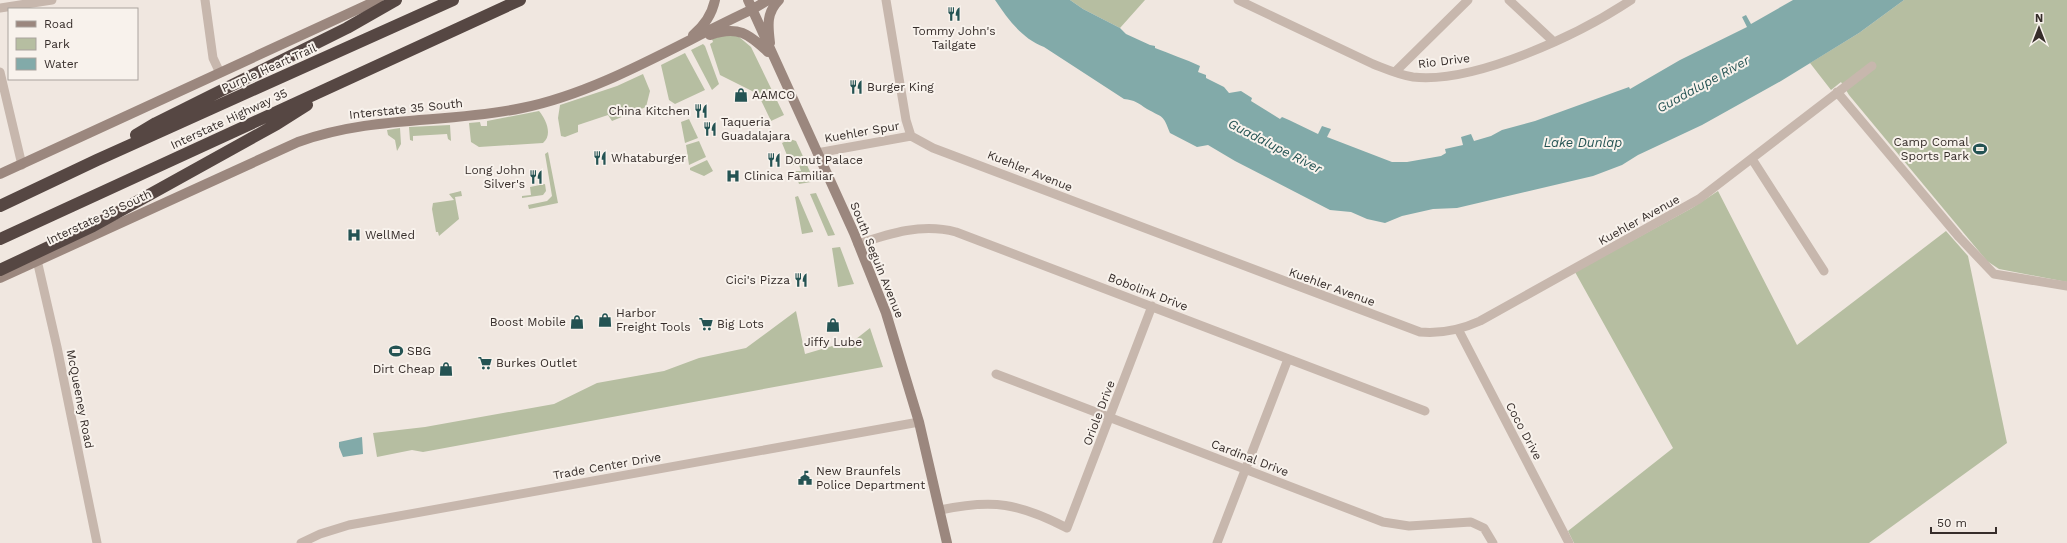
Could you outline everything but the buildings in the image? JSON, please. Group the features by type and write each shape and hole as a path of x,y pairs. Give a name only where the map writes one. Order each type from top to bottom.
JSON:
{"highway":[{"path":"0,206 97,160 156,123 347,28 396,0"},
{"name":"Purple Heart Trail","path":"97,160 452,0"},
{"name":"Interstate Highway 35","path":"0,239 520,0"},
{"path":"0,270 93,226 277,124 339,83"}],"main road":[{"path":"0,174 378,0"},
{"path":"683,43 699,30 707,20 713,10 715,0"},
{"name":"Interstate 35 South","path":"0,278 266,155 312,137 369,124 493,113 548,102 589,87 683,43 750,5 768,0"},
{"path":"772,55 768,18 772,6 779,0"},
{"name":"South Seguin Avenue","path":"750,5 858,244 893,332 919,422 947,543"},
{"path":"683,43 723,31 736,30 751,36 772,55"}],"street":[{"path":"0,8 52,0"},
{"path":"205,0 212,58 220,73"},
{"path":"886,0 906,120 911,136"},
{"name":"Rio Drive","path":"1238,0 1373,64 1414,77 1464,72 1519,57 1554,42 1608,15 1631,0"},
{"path":"1395,72 1468,0"},
{"path":"1509,0 1554,42"},
{"name":"Kuehler Avenue","path":"911,136 933,148 1420,332 1443,332 1458,329 1480,321 1687,206 1752,159 1872,66"},
{"path":"0,72 22,165"},
{"path":"1837,92 1959,237 1994,274 2067,286"},
{"name":"Kuehler Spur","path":"816,153 911,136"},
{"path":"1752,159 1824,271"},
{"name":"Bobolink Drive","path":"858,244 895,232 914,228 948,230 964,234 1425,411"},
{"name":"McQueeney Road","path":"37,260 54,330 97,543"},
{"name":"Oriole Drive","path":"940,510 977,504 1005,504 1031,511 1067,528 1152,306"},
{"name":"Coco Drive","path":"1458,329 1569,543"},
{"path":"1217,543 1288,358"},
{"name":"Cardinal Drive","path":"996,374 1383,522 1409,526 1471,522 1484,528 1493,543"},
{"name":"Trade Center Drive","path":"301,543 324,532 349,525 919,422"}],"green space":[{"path":"1070,0 1145,0 1120,28 1083,9"},
{"name":"Camp Comal Sports Park","path":"1904,0 2067,0 2067,282 1999,269 1987,261 1849,95 1841,82 1831,90 1810,63 1859,33"},
{"path":"724,35 738,36 751,47 784,115 771,121 758,94 720,75 710,44 713,42 712,39"},
{"path":"703,44 719,84 712,90 691,50"},
{"path":"685,53 705,90 675,104 669,100 661,65"},
{"path":"643,74 650,91 646,107 612,121 608,115 578,125 578,132 565,137 561,136 558,118 560,105 617,86"},
{"path":"539,111 544,118 548,131 548,136 543,143 479,147 471,142 469,123 480,122 481,126 487,126 487,121"},
{"path":"689,119 698,138 685,143 681,122"},
{"path":"450,125 451,141 448,139 447,134 413,136 413,141 410,140 409,127"},
{"path":"400,128 401,144 397,151 395,140 388,135 387,130"},
{"path":"790,139 796,141 812,176 811,182 799,184 795,171 801,171 799,165 791,165 782,143"},
{"path":"699,141 706,157 689,165 686,145"},
{"path":"548,152 558,203 529,209 528,205 547,201 552,196 545,154"},
{"path":"707,160 713,171 704,176 690,170 690,168"},
{"path":"545,184 546,191 543,195 522,198 522,196 531,195 530,187"},
{"path":"461,191 462,196 455,197 459,219 439,236 438,232 436,232 432,209 433,203 454,200 449,194"},
{"path":"1718,191 1797,345 1946,231 1968,256 2007,443 1869,543 1574,543 1568,531 1673,448 1575,272 1692,208"},
{"path":"816,193 835,235 828,236 810,194"},
{"path":"798,196 813,232 802,234 795,197"},
{"path":"840,247 854,284 838,287 832,248"},
{"path":"796,311 805,354 856,339 870,328 883,367 423,452 412,450 377,457 373,433 425,427 554,404 597,383 664,371 699,358 746,348"}],"water":[{"name":"Lake Dunlap","path":"995,0 1070,0 1083,9 1120,28 1126,34 1155,46 1155,48 1200,66 1198,72 1206,75 1206,78 1224,87 1229,93 1241,91 1252,98 1251,101 1280,119 1282,117 1318,134 1322,126 1331,129 1327,137 1392,162 1407,162 1441,156 1446,153 1445,149 1463,145 1461,137 1471,134 1474,141 1629,87 1630,89 1680,60 1747,27 1742,17 1746,15 1751,24 1793,0 1904,0 1859,33 1781,81 1702,125 1638,155 1622,165 1593,176 1457,208 1433,209 1402,216 1385,223 1367,219 1351,212 1330,210 1235,161 1208,145 1197,147 1170,133 1166,122 1162,117 1136,102 1124,99 1044,47 1028,39 1010,21"},
{"path":"362,437 363,454 343,457 339,447 339,442"}],"place":[{"name":"Tommy John's Tailgate","path":"954,14"},
{"name":"Burger King","path":"856,87"},
{"name":"AAMCO","path":"741,95"},
{"name":"China Kitchen","path":"701,111"},
{"name":"Taqueria Guadalajara","path":"710,129"},
{"name":"Camp Comal Sports Park","path":"1980,149"},
{"name":"Whataburger","path":"600,158"},
{"name":"Donut Palace","path":"774,160"},
{"name":"Clinica Familiar","path":"733,176"},
{"name":"Long John Silver's","path":"536,177"},
{"name":"WellMed","path":"354,235"},
{"name":"Cici's Pizza","path":"801,280"},
{"name":"Harbor Freight Tools","path":"605,320"},
{"name":"Boost Mobile","path":"577,322"},
{"name":"Big Lots","path":"706,324"},
{"name":"Jiffy Lube","path":"833,325"},
{"name":"SBG","path":"396,351"},
{"name":"Burkes Outlet","path":"485,363"},
{"name":"Dirt Cheap","path":"446,369"},
{"name":"New Braunfels Police Department","path":"805,478"}],"water label":[{"name":"Guadalupe River","path":"1703,84"},
{"name":"Guadalupe River","path":"1275,146"}]}
